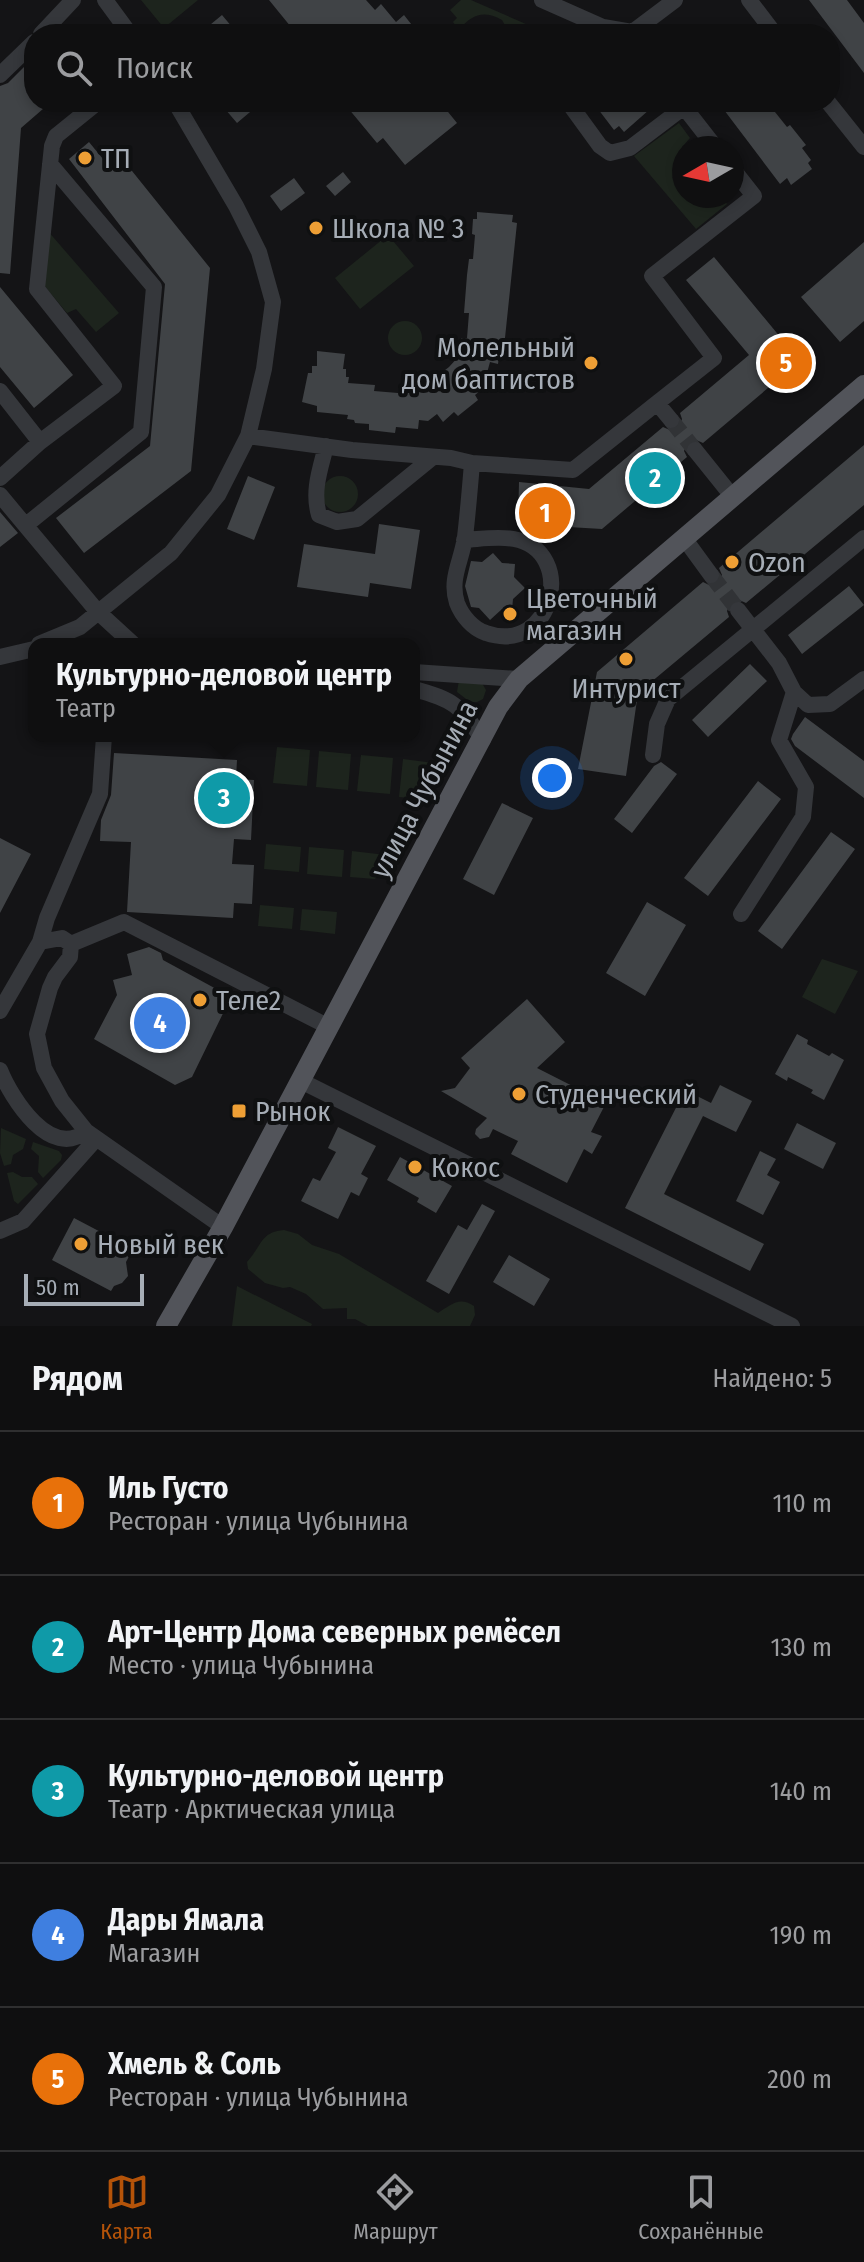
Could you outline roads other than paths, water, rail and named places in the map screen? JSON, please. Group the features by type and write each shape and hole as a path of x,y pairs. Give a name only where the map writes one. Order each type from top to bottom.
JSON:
{"main road":[{"name":"улица Чубынина","path":"166,1326 223,1227 498,707 519,679 863,388"}],"street":[{"path":"50,24 73,0"},
{"path":"105,0 123,24"},
{"path":"542,0 596,24"},
{"path":"643,24 675,0"},
{"path":"749,0 767,24"},
{"path":"0,75 24,52"},
{"path":"0,478 40,442 114,386 37,289 50,164 56,136 86,112"},
{"path":"55,638 80,627 171,553 218,495 248,436 264,369 273,302 259,252 230,194 181,112"},
{"path":"575,112 600,146 610,153 630,148 677,112"},
{"path":"688,112 707,136"},
{"path":"837,112 861,138"},
{"path":"26,525 141,432 154,287 50,164"},
{"path":"744,183 754,196 744,204"},
{"path":"248,436 451,458 472,463 573,470 714,358 652,276 739,208"},
{"path":"0,391 40,442"},
{"path":"657,403 671,420"},
{"path":"326,446 316,486 316,504 319,515 337,522 357,519 433,457"},
{"path":"695,450 732,496"},
{"path":"464,540 517,539 538,551 552,579 549,605 538,622 525,632 496,636 478,630 467,620 458,604 455,573 464,540 472,463"},
{"path":"0,495 97,611 126,638"},
{"path":"684,538 711,575"},
{"path":"653,755 657,724 668,699 864,538"},
{"path":"738,610 779,663 794,692 808,705 830,704 864,679"},
{"path":"4,656 28,648"},
{"path":"420,672 519,679"},
{"path":"420,691 451,701 465,714 483,740"},
{"path":"741,914 803,817 806,787 779,740 794,692"},
{"path":"0,1011 40,942 51,907 100,794 104,742"},
{"path":"71,944 124,922 329,1027"},
{"path":"40,942 62,938 71,944"},
{"path":"71,944 70,957 50,988 37,1034 44,1068 62,1101 91,1135 223,1227"},
{"path":"0,1070 14,1101 30,1120 69,1140 91,1135"},
{"path":"301,1081 470,1173 792,1326"},
{"path":"0,1231 23,1221 91,1135"}],"tunnel":[{"path":"671,420 695,450"},
{"path":"711,575 738,610"}],"place":[{"name":"ТП","path":"85,158"},
{"name":"Школа № 3","path":"316,228"},
{"name":"Молельный дом баптистов","path":"591,363"},
{"name":"Хмель & Соль","path":"786,363"},
{"name":"Арт-Центр Дома северных ремёсел","path":"655,478"},
{"name":"Иль Густо","path":"545,513"},
{"name":"Ozon","path":"732,562"},
{"name":"Цветочный магазин","path":"510,614"},
{"name":"Интурист","path":"626,659"},
{"name":"Культурно-деловой центр","path":"224,798"},
{"name":"Теле2","path":"200,1000"},
{"name":"Дары Ямала","path":"160,1023"},
{"name":"Студенческий","path":"519,1094"},
{"name":"Рынок","path":"239,1111"},
{"name":"Кокос","path":"415,1167"},
{"name":"Новый век","path":"81,1244"}]}
